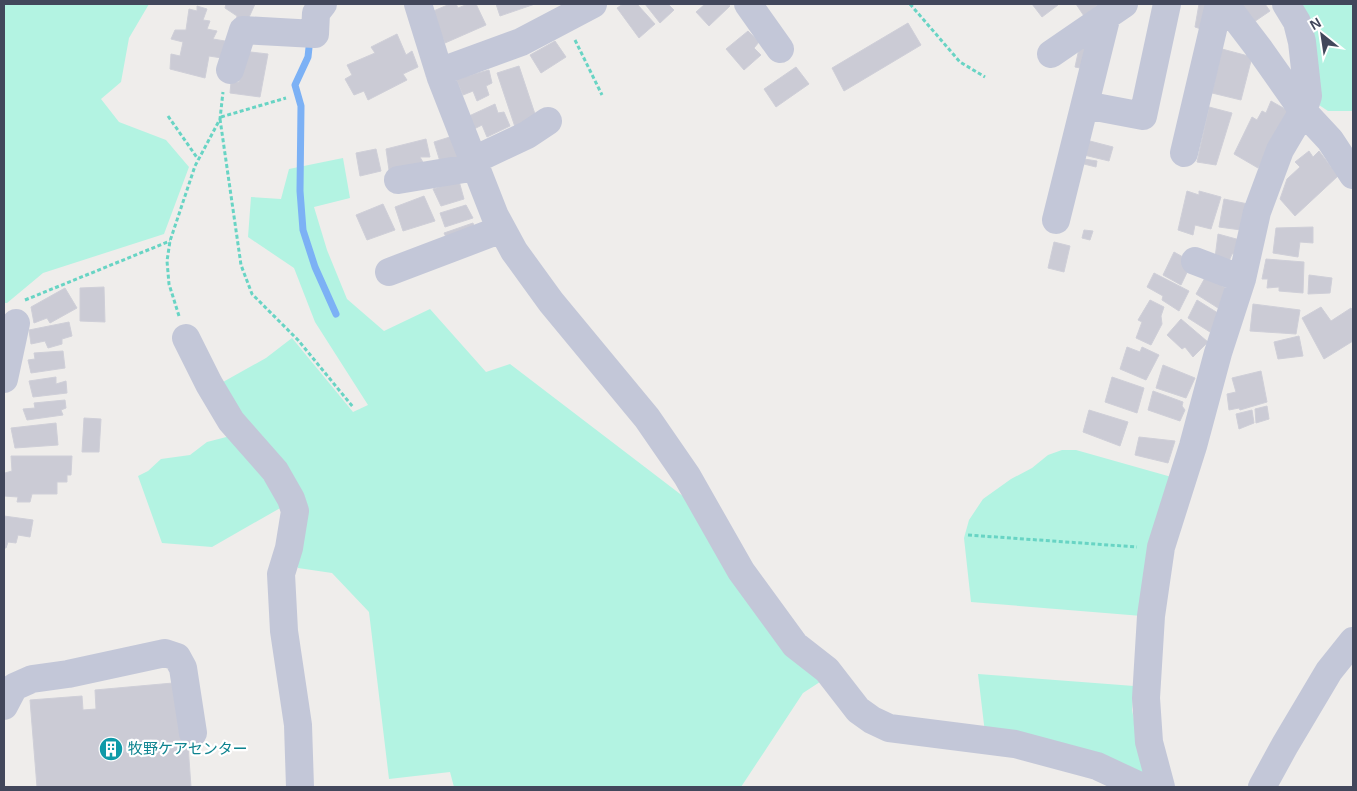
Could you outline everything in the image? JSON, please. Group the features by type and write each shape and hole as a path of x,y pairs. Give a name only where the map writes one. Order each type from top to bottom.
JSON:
{"street":[{"path":"230,70 243,30 315,34 316,13 323,4"},
{"path":"418,4 440,72 495,216 514,251 551,302 657,433 687,476 741,571 795,645 827,670 858,710 872,720 889,728 1015,744 1097,766 1142,787"},
{"path":"440,72 521,42 593,4"},
{"path":"748,4 780,49"},
{"path":"1085,105 1143,116 1167,4"},
{"path":"1184,153 1219,4"},
{"path":"1225,4 1303,111 1330,140 1353,174"},
{"path":"1161,787 1149,742 1146,698 1151,616 1162,547 1194,446 1218,353 1242,279 1257,212 1280,150 1303,111 1308,96 1302,42 1297,22 1286,4"},
{"path":"1056,220 1085,105 1115,10"},
{"path":"1051,54 1115,10"},
{"path":"398,180 475,164 528,135 548,121"},
{"path":"389,272 502,229"},
{"path":"1195,261 1242,279"},
{"path":"4,379 17,312"},
{"path":"186,338 209,384 231,421 275,471 292,499 296,511 289,548 281,574 284,631 298,725 300,787"},
{"path":"1262,787 1330,671 1353,641"},
{"path":"4,706 14,687 32,679 68,674 165,653 176,657 183,668 193,732"}],"path":[{"path":"910,4 960,62 985,77"},
{"path":"565,18 602,96"},
{"path":"230,70 222,97 220,118 241,265 252,294 298,340 353,408"},
{"path":"186,338 169,284 167,261 170,241 198,159 220,118 286,98"},
{"path":"168,116 198,159"},
{"path":"17,312 170,241"},
{"path":"968,535 1136,547 1162,547"}],"green space":[{"path":"4,4 149,4 129,38 121,82 101,99 119,122 166,140 189,167 164,234 43,273 7,303 4,303"},
{"path":"1284,4 1353,4 1353,111 1328,111 1313,101"},
{"path":"343,158 350,198 314,207 327,250 347,299 384,331 430,309 486,372 510,364 688,500 826,678 803,693 741,787 454,787 450,772 389,779 369,612 332,573 298,568 300,507 282,507 212,547 162,543 138,476 148,471 161,459 190,455 207,442 234,435 223,382 266,358 292,338 353,412 368,405 315,322 294,268 248,237 251,197 281,199 289,169"},
{"path":"1062,450 1076,450 1175,478 1142,616 971,602 964,538 969,520 983,499 1011,479 1032,468 1048,455"},
{"path":"978,674 1134,686 1132,710 1138,740 1151,782 985,733"}],"building":[{"path":"226,4 255,4 246,24 236,21 237,16 225,8"},
{"path":"450,4 456,4 458,8 468,4 476,4 486,25 445,43 431,12"},
{"path":"496,4 535,4 500,16"},
{"path":"623,4 637,4 655,24 639,38 617,8"},
{"path":"645,4 668,4 674,10 660,23"},
{"path":"705,4 727,4 730,6 709,26 696,12"},
{"path":"1032,4 1057,4 1058,5 1042,17"},
{"path":"1076,4 1099,4 1084,16"},
{"path":"1199,4 1206,4 1201,29 1195,27"},
{"path":"1233,4 1265,4 1270,11 1248,26"},
{"path":"197,6 207,9 203,20 210,21 207,29 217,31 213,39 225,41 222,58 209,56 205,78 170,69 171,54 180,56 183,42 171,39 175,30 186,30 189,9 197,11"},
{"path":"908,23 921,45 844,91 832,68"},
{"path":"748,31 759,42 754,48 761,55 744,70 726,49"},
{"path":"397,34 406,55 412,51 418,67 403,74 407,80 368,100 364,91 354,95 345,79 352,75 347,65 375,53 371,47"},
{"path":"555,41 566,57 541,73 530,55"},
{"path":"1080,44 1090,47 1085,69 1075,67"},
{"path":"1222,49 1252,57 1241,100 1212,93"},
{"path":"242,51 268,54 260,97 230,93 231,82 239,82"},
{"path":"519,66 537,120 515,127 497,73"},
{"path":"796,67 809,84 776,107 764,89"},
{"path":"489,70 492,83 486,86 489,95 477,101 473,91 463,95 456,79"},
{"path":"1271,101 1292,113 1258,168 1234,154 1252,117 1257,120 1262,111 1266,113"},
{"path":"495,104 498,113 504,112 510,126 487,137 482,125 474,129 469,116"},
{"path":"1209,107 1232,113 1216,165 1197,162"},
{"path":"453,136 460,162 442,168 434,142"},
{"path":"426,139 430,157 420,157 425,166 389,170 386,149"},
{"path":"1086,140 1113,147 1109,161 1084,155"},
{"path":"376,149 381,171 360,176 356,153"},
{"path":"1309,151 1313,157 1319,151 1338,176 1295,216 1280,199 1287,179 1300,167 1295,162"},
{"path":"1084,159 1097,161 1096,167 1084,164"},
{"path":"459,181 464,199 441,206 433,189"},
{"path":"1187,191 1199,195 1199,191 1221,197 1211,229 1195,225 1193,235 1178,230"},
{"path":"424,196 435,221 403,231 395,207"},
{"path":"1224,199 1248,204 1241,230 1219,227"},
{"path":"383,204 395,230 367,240 356,215"},
{"path":"466,205 473,218 445,227 440,213"},
{"path":"473,223 476,233 449,243 444,233"},
{"path":"1313,227 1313,243 1300,242 1298,257 1273,253 1276,228"},
{"path":"1084,230 1093,231 1090,240 1082,238"},
{"path":"1218,234 1240,240 1238,253 1232,254 1229,261 1215,258"},
{"path":"1054,242 1070,246 1064,272 1048,268"},
{"path":"1174,252 1192,262 1181,285 1163,275"},
{"path":"1266,259 1304,262 1303,293 1279,291 1279,287 1267,288 1268,279 1262,279"},
{"path":"1154,273 1189,291 1179,311 1162,300 1163,296 1147,287"},
{"path":"1309,275 1332,278 1330,293 1308,294"},
{"path":"1206,276 1229,290 1218,308 1196,294"},
{"path":"104,287 105,322 80,321 80,288"},
{"path":"65,288 77,308 50,323 47,318 34,323 31,307"},
{"path":"1150,300 1164,307 1161,316 1162,324 1151,345 1136,338 1142,322 1138,320"},
{"path":"1197,300 1221,315 1210,332 1188,318"},
{"path":"1253,304 1300,310 1296,334 1250,331"},
{"path":"1321,307 1331,321 1351,308 1353,311 1353,341 1324,359 1302,318"},
{"path":"1181,319 1208,342 1193,357 1185,347 1182,349 1167,335"},
{"path":"69,322 72,336 62,339 62,344 48,348 45,341 31,344 29,330"},
{"path":"1299,336 1303,356 1278,359 1274,342"},
{"path":"1127,347 1140,352 1142,347 1159,355 1146,380 1120,369"},
{"path":"63,351 65,368 31,373 28,360 35,359 34,353"},
{"path":"1163,365 1195,378 1186,398 1156,388"},
{"path":"1261,371 1267,402 1240,410 1239,408 1229,410 1227,394 1236,392 1232,378"},
{"path":"56,377 56,384 66,381 67,393 33,397 29,381"},
{"path":"1112,377 1144,388 1137,413 1105,402"},
{"path":"1153,391 1183,402 1182,406 1185,410 1180,421 1148,410"},
{"path":"65,400 66,408 61,410 63,415 27,420 23,409 35,408 34,403"},
{"path":"1267,406 1269,419 1256,423 1255,409"},
{"path":"1089,410 1128,422 1120,446 1083,432"},
{"path":"1252,410 1254,423 1239,429 1236,414"},
{"path":"84,418 101,419 99,452 82,452"},
{"path":"56,423 58,445 15,448 11,428"},
{"path":"1139,437 1175,441 1168,463 1135,455"},
{"path":"11,456 72,456 71,475 67,475 67,482 57,482 57,494 32,494 30,502 17,502 18,497 4,496 5,473 12,471"},
{"path":"4,516 33,520 30,537 18,535 16,543 8,542 6,548 4,548"},
{"name":"牧野ケアセンター","path":"173,683 184,688 191,787 37,787 30,700 82,696 83,710 96,709 95,690"}],"waterway":[{"path":"310,38 308,57 295,85 301,106 300,191 303,230 315,267 336,314"}],"place":[{"name":"牧野ケアセンター","path":"111,749"}]}
